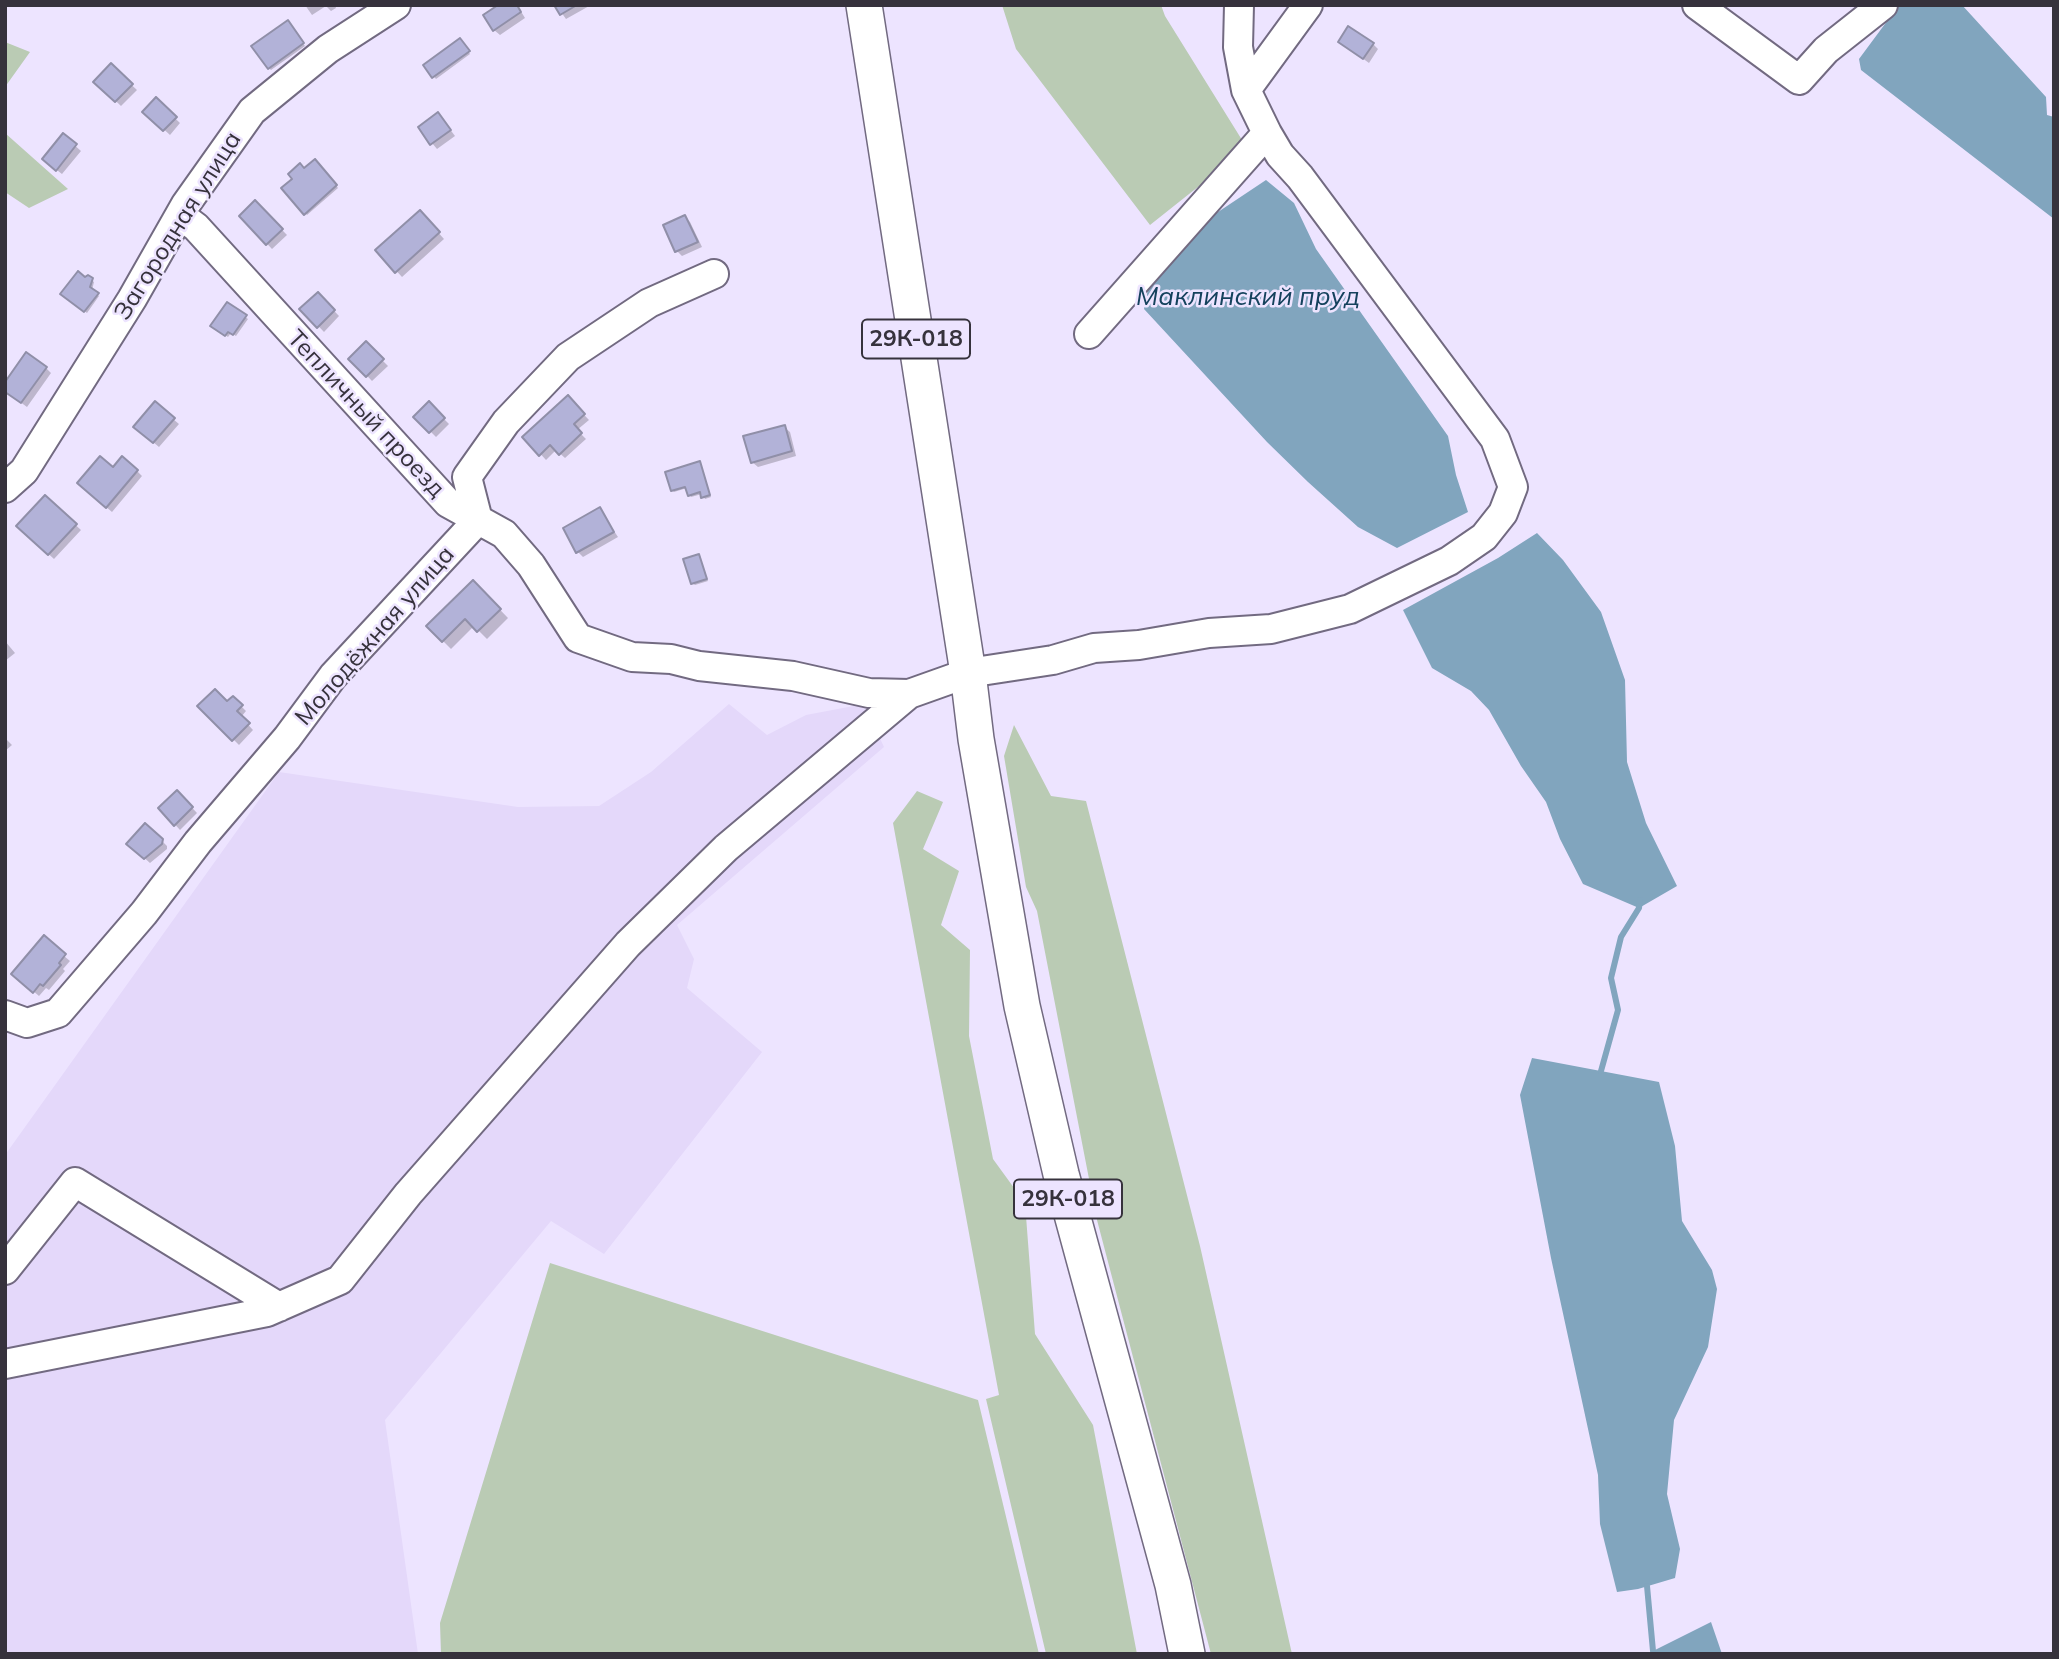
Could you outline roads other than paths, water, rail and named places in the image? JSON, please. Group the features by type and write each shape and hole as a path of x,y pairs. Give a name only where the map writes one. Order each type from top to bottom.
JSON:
{"main road":[{"name":"29К-018","path":"864,5 968,673 975,739 1022,1006 1061,1174 1173,1584 1187,1654"}],"street":[{"name":"Загородная улица","path":"5,488 24,471 132,299 180,215 252,111 328,49 396,5"},
{"path":"5,1364 267,1312 340,1280 408,1194 628,944 726,848 909,694 968,673 1053,660 1094,648 1271,629 1350,608 1449,561 1483,537 1503,513 1513,487 1505,460 1495,439 1300,177 1280,155 1267,133 1246,90 1238,47 1239,5"},
{"path":"1246,90 1308,5"},
{"path":"1697,5 1798,80 1826,50 1882,5"},
{"path":"1089,334 1267,133"},
{"name":"Тепличный проезд","path":"180,215 196,227 448,503 503,534 531,565 578,638 597,647 632,657 671,659 699,666 793,677 869,693 909,694"},
{"path":"478,520 467,477 506,422 568,357 649,303 714,274"},
{"name":"Молодёжная улица","path":"16,1019 58,1013 287,738 333,676 478,520"},
{"path":"5,1270 75,1182 279,1307"}],"water":[{"path":"1899,5 1962,5 2046,97 2047,115 2054,117 2054,219 1861,70 1859,59"},
{"name":"Маклинский пруд","path":"1266,180 1294,203 1316,249 1448,436 1456,475 1468,512 1397,548 1358,527 1308,482 1267,442 1144,309 1148,289 1197,226"},
{"path":"1537,533 1563,560 1601,612 1625,680 1627,762 1646,823 1677,886 1639,908 1583,884 1560,839 1546,802 1521,766 1489,710 1471,691 1432,668 1403,610 1498,558"},
{"path":"1532,1058 1659,1082 1675,1146 1682,1221 1712,1270 1717,1289 1708,1347 1674,1420 1667,1494 1680,1549 1675,1578 1638,1589 1617,1592 1600,1524 1598,1475 1551,1258 1520,1095"},
{"path":"1711,1622 1722,1654 1648,1654 1653,1651"}],"waterway":[{"path":"1601,1071 1618,1010 1611,978 1621,937 1639,908 1640,900"},
{"path":"1647,1586 1653,1651"}]}
